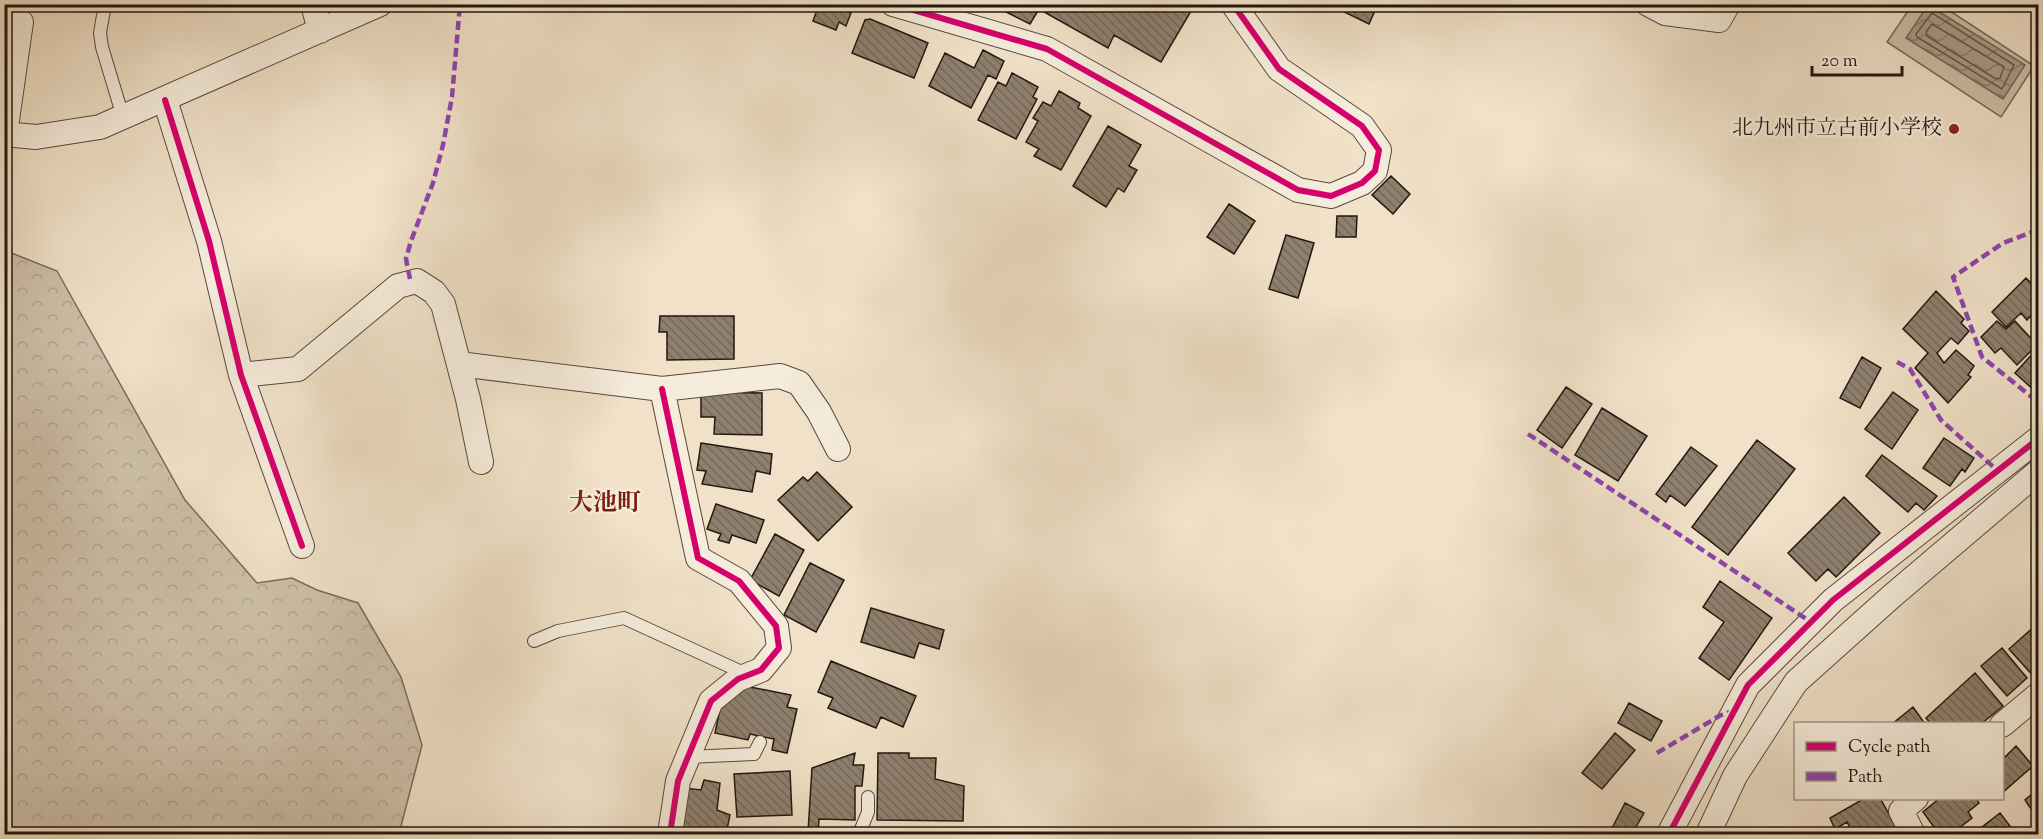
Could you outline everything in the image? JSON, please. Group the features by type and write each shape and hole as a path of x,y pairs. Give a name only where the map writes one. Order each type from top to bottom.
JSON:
{"street":[{"path":"313,4 320,31"},
{"path":"21,22 5,134 36,137 100,127 380,4"},
{"path":"893,4 1047,49 1298,190 1331,196 1362,183 1375,171 1379,150 1362,126 1279,69 1233,4"},
{"path":"1648,4 1665,13 1719,20 1728,4"},
{"path":"165,100 209,241 241,375 302,546"},
{"path":"241,375 298,369 398,286 417,281 434,292 443,304 481,462"},
{"path":"459,364 662,389 780,376 799,383 819,412 838,449"},
{"path":"662,389 698,558 739,581 776,626 779,648 761,670 747,675 711,701 678,781 670,834"},
{"path":"1669,834 1748,685 1833,600 2038,439"},
{"path":"1708,834 1736,776 1796,682 1892,596 2038,472"},
{"path":"2004,723 2038,695"},
{"path":"1913,834 1901,811 1914,800"}],"lane":[{"path":"105,4 100,33 102,47 123,117"},
{"path":"534,641 558,631 624,618 747,675"},
{"path":"688,757 754,754 760,742"},
{"path":"859,834 868,812 868,797"}],"green space":[{"path":"1912,5 1941,5 2034,66 2001,117 1887,42"},
{"path":"4,250 57,271 185,500 257,583 292,578 317,590 358,603 401,677 422,745 399,834 5,834"}],"water":[{"path":"1928,5 2025,65 2003,99 1906,38"}],"building":[{"path":"819,4 831,4 851,13 846,26 839,22 836,30 813,21"},
{"path":"1010,4 1191,4 1194,6 1161,62 1114,35 1108,48 1039,9 1030,24 1006,12"},
{"path":"1328,4 1378,4 1369,24"},
{"path":"870,19 928,43 914,78 852,53 865,20"},
{"path":"983,50 1004,61 996,79 988,75 971,108 929,86 945,53 974,68"},
{"path":"1012,73 1038,87 1033,97 1037,99 1016,139 978,120 998,82 1006,86"},
{"path":"1059,91 1080,103 1078,108 1091,116 1061,170 1034,156 1039,149 1026,142 1038,121 1033,118 1043,102 1051,106"},
{"path":"1108,126 1141,145 1129,166 1137,170 1124,192 1118,188 1106,207 1073,186"},
{"path":"1391,176 1410,194 1393,214 1372,195"},
{"path":"1229,204 1255,221 1234,254 1207,237"},
{"path":"1337,216 1357,216 1356,237 1336,237"},
{"path":"1286,235 1314,243 1298,298 1269,289"},
{"path":"2026,278 2038,290 2038,307 2027,320 2021,313 2006,327 1992,312"},
{"path":"1936,291 1964,319 1961,323 1969,331 1958,344 1951,338 1937,353 1944,363 1956,350 1974,366 1968,375 1971,377 1948,403 1915,368 1928,353 1903,329"},
{"path":"660,316 734,316 734,359 667,360 667,332 659,332"},
{"path":"1997,321 2006,329 2015,321 2037,345 2017,365 2001,348 1995,353 1981,337"},
{"path":"2035,351 2038,354 2038,394 2015,373"},
{"path":"1862,357 1881,368 1860,408 1840,398"},
{"path":"1566,387 1592,404 1562,448 1537,430"},
{"path":"701,392 762,393 762,435 714,434 715,417 701,417"},
{"path":"1893,392 1918,410 1892,449 1865,429"},
{"path":"1602,408 1647,436 1618,481 1575,455"},
{"path":"1944,438 1974,458 1965,472 1962,469 1950,486 1923,468"},
{"path":"1757,440 1795,469 1728,555 1692,527"},
{"path":"701,443 772,454 770,474 756,471 752,492 702,484 706,471 697,470"},
{"path":"1691,447 1717,466 1685,506 1670,495 1666,502 1656,494"},
{"path":"1882,455 1937,496 1924,510 1916,503 1908,512 1866,476"},
{"path":"817,472 852,507 818,541 778,500 803,477 808,481"},
{"path":"1844,497 1880,533 1836,577 1828,569 1816,581 1788,553"},
{"path":"716,504 764,520 756,543 732,535 729,543 718,540 721,534 707,529"},
{"path":"775,534 804,550 779,596 750,580"},
{"path":"810,563 844,580 816,632 784,615"},
{"path":"1720,581 1772,618 1729,680 1699,658 1724,622 1703,607"},
{"path":"871,608 944,630 939,649 919,643 914,658 861,642"},
{"path":"2037,624 2038,677 2036,679 2009,649"},
{"path":"2002,648 2027,678 2007,696 1981,666"},
{"path":"831,661 916,696 903,727 881,717 876,728 828,708 833,698 818,692"},
{"path":"1975,673 2003,706 1983,722 1929,722 1926,718"},
{"path":"745,686 791,695 787,707 797,709 787,753 772,750 774,739 750,734 748,740 715,733 721,704"},
{"path":"1629,703 1662,721 1651,741 1618,723"},
{"path":"1913,707 1924,722 1894,722"},
{"path":"1615,733 1635,750 1602,789 1582,773"},
{"path":"2016,746 2033,766 2004,791 2004,756"},
{"path":"855,753 853,765 864,765 862,786 855,786 855,820 819,819 818,833 808,832 812,768"},
{"path":"878,753 909,753 909,758 936,758 935,779 964,786 963,821 877,820"},
{"path":"790,771 792,815 737,817 734,774"},
{"path":"704,780 720,783 717,810 730,815 726,834 677,833 685,788 701,790"},
{"path":"2038,789 2038,808 2033,812 2025,800"},
{"path":"1862,800 1881,800 1900,834 1853,834 1847,822 1835,829 1830,818"},
{"path":"1938,800 1977,800 1979,803 1968,812 1972,818 1951,834 1939,834 1923,812"},
{"path":"1625,803 1644,813 1636,827 1645,834 1609,834"},
{"path":"2000,813 2016,834 1979,834 1977,831"}],"marked path":[{"path":"410,279 406,259 433,183 452,97 460,4"},
{"path":"2038,230 2003,243 1953,277 1982,357 2038,402"},
{"path":"1897,362 1910,369 1941,420 1998,471"},
{"path":"1528,434 1811,622"},
{"path":"1657,753 1721,715 1732,711"}],"cycle path":[{"path":"893,4 1047,49 1298,190 1331,196 1362,183 1375,171 1379,150 1362,126 1279,69 1233,4"},
{"path":"165,100 209,241 241,375 302,546"},
{"path":"662,389 698,558 739,581 776,626 779,648 761,670 738,679 711,701 678,781 670,834"},
{"path":"1669,834 1748,685 1833,600 2038,439"}],"place":[{"name":"北九州市立古前小学校","path":"1954,129"}],"district":[{"name":"大池町","path":"605,504"}]}
